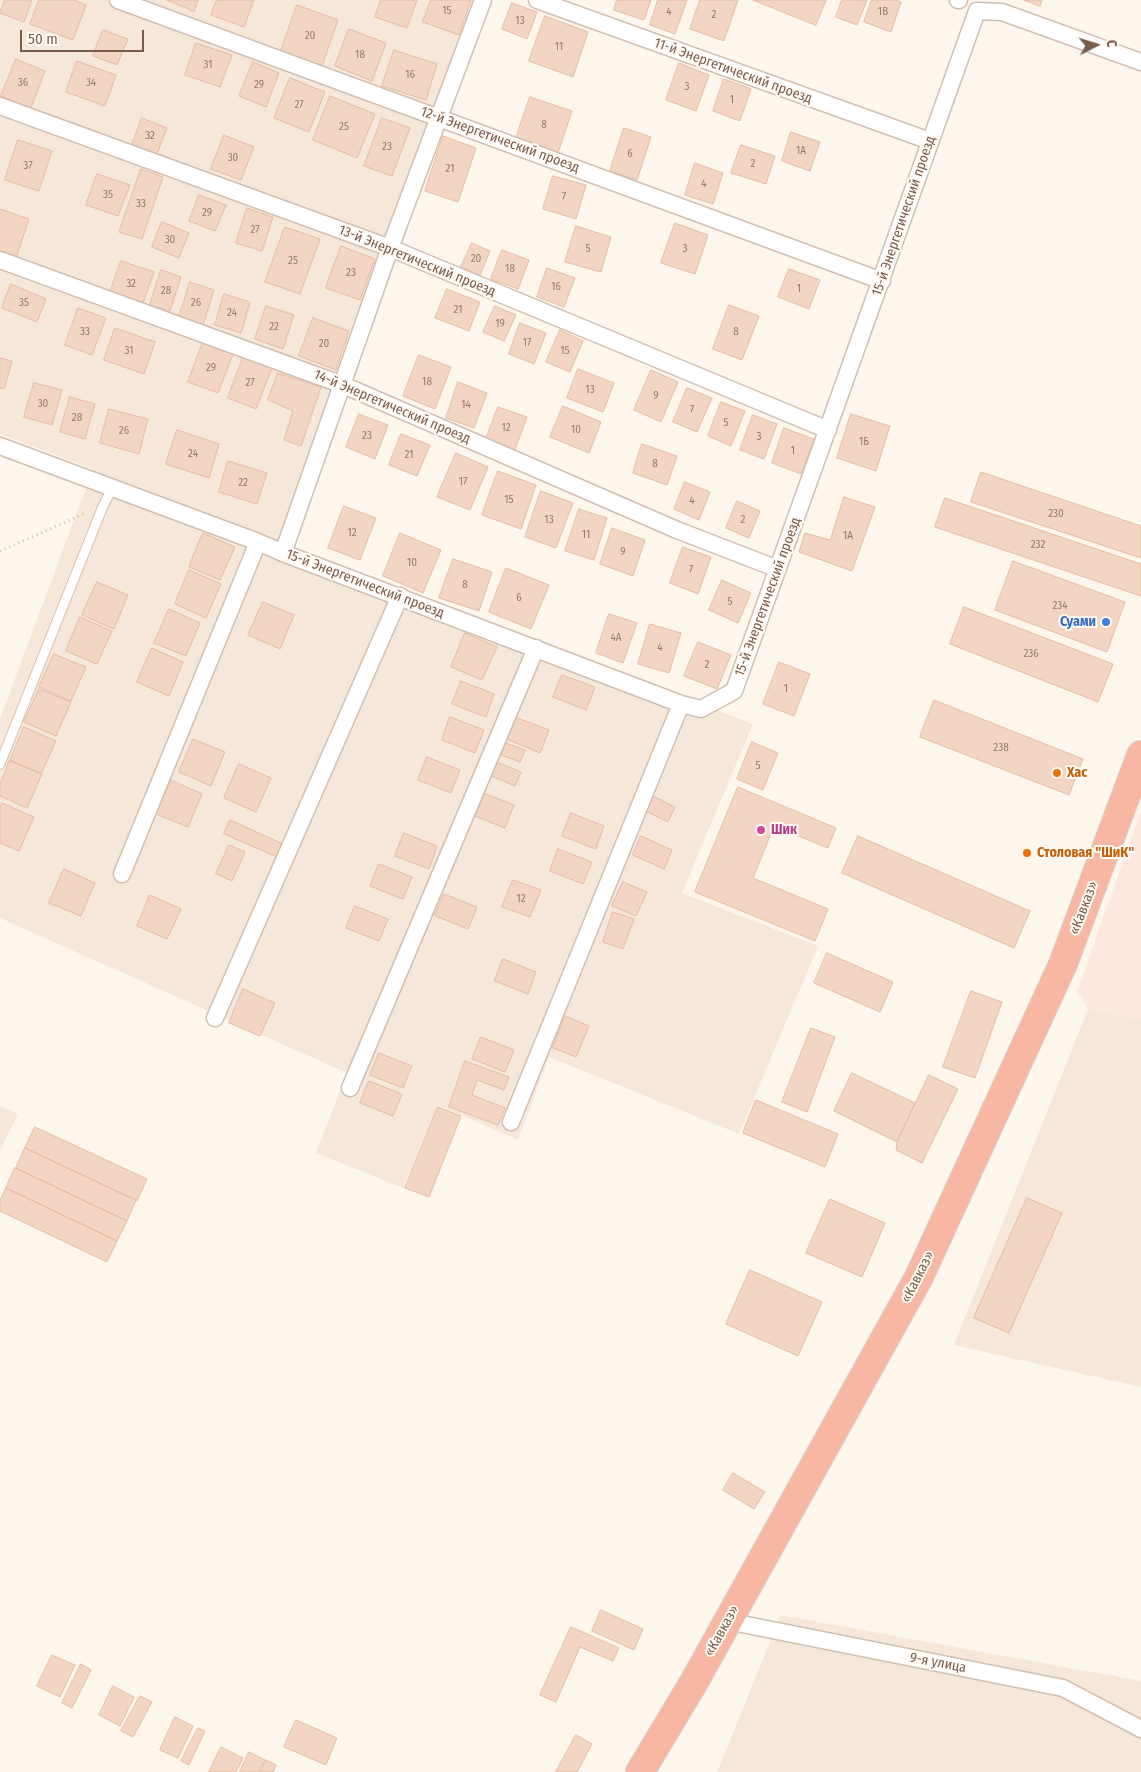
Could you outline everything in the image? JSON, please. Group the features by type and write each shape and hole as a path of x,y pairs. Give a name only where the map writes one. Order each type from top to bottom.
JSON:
{"highway":[{"name":"«Кавказ»","path":"640,1772 694,1682 919,1277 1063,964 1141,755"}],"street":[{"name":"12-й Энергетический проезд","path":"118,0 882,281"},
{"path":"283,553 390,248 483,0"},
{"name":"11-й Энергетический проезд","path":"537,0 930,141"},
{"name":"15-й Энергетический проезд","path":"0,446 113,487 681,704 701,709 734,691 977,11 1000,6 1141,62"},
{"name":"13-й Энергетический проезд","path":"0,106 390,248 828,430"},
{"name":"14-й Энергетический проезд","path":"0,260 343,385 677,530 778,569"},
{"path":"122,874 258,542"},
{"path":"215,1018 400,596"},
{"path":"350,1088 536,648"},
{"path":"511,1122 681,704"},
{"name":"9-я улица","path":"727,1621 1063,1688 1141,1729"}],"lane":[{"path":"0,764 103,506 113,487"}],"path":[{"path":"0,550 103,506"}],"shaded area":[{"path":"0,0 488,0 294,547 753,724 682,893 818,946 739,1134 549,1057 518,1140 438,1105 403,1188 316,1153 347,1073 0,918 0,719 93,469 0,434"},
{"path":"1141,811 1141,1019 1088,1009 1077,991"},
{"path":"1088,1009 1141,1019 1141,1387 954,1345"},
{"path":"0,1106 18,1114 0,1151"},
{"path":"781,1615 1141,1681 1141,1772 717,1772"}],"building":[{"path":"5,0 32,0 24,22 0,13"},
{"path":"39,0 74,0 86,5 73,40 30,24"},
{"path":"167,0 198,0 194,11"},
{"path":"217,0 254,0 244,27 211,15"},
{"path":"381,0 417,0 407,28 375,17"},
{"path":"431,0 471,0 459,35 423,22"},
{"path":"617,0 651,0 644,20 614,10"},
{"path":"658,0 687,0 675,34 650,25"},
{"path":"700,0 738,0 724,41 690,29"},
{"path":"753,0 826,0 816,25"},
{"path":"842,0 867,0 857,25 836,17"},
{"path":"872,0 896,0 901,2 891,32 864,22"},
{"path":"1024,0 1042,0 1040,6"},
{"path":"512,3 537,12 527,39 502,29"},
{"path":"297,5 338,20 322,66 281,51"},
{"path":"545,16 588,32 573,77 529,61"},
{"path":"349,29 386,43 372,81 335,66"},
{"path":"103,30 128,39 117,65 93,56"},
{"path":"196,43 232,55 220,87 185,75"},
{"path":"394,50 437,64 426,100 382,86"},
{"path":"16,59 45,71 31,108 1,96"},
{"path":"77,61 116,75 105,106 66,92"},
{"path":"253,62 279,73 266,107 239,96"},
{"path":"679,63 709,75 696,111 666,100"},
{"path":"290,78 325,92 309,132 274,118"},
{"path":"724,79 751,89 740,121 713,111"},
{"path":"330,96 375,114 357,158 313,140"},
{"path":"530,97 572,111 558,153 516,138"},
{"path":"142,118 167,128 157,154 132,145"},
{"path":"382,118 410,128 392,176 364,166"},
{"path":"624,128 651,137 637,180 610,171"},
{"path":"791,132 820,142 810,171 782,161"},
{"path":"224,135 254,147 241,180 211,169"},
{"path":"443,136 476,148 458,202 425,191"},
{"path":"18,140 52,151 39,191 5,180"},
{"path":"741,145 775,156 766,184 731,173"},
{"path":"695,163 723,173 713,204 685,195"},
{"path":"141,169 163,177 142,239 119,232"},
{"path":"97,174 130,185 118,216 86,205"},
{"path":"553,176 586,185 576,219 543,209"},
{"path":"199,195 226,205 215,231 189,221"},
{"path":"247,208 273,217 262,251 236,243"},
{"path":"0,209 29,219 15,261 0,256"},
{"path":"162,222 189,233 179,258 152,247"},
{"path":"675,223 708,235 695,274 661,263"},
{"path":"576,226 611,237 601,272 565,262"},
{"path":"285,227 320,239 300,294 265,282"},
{"path":"472,243 490,251 480,275 461,267"},
{"path":"341,246 375,259 360,300 326,288"},
{"path":"502,250 529,260 518,289 491,279"},
{"path":"121,261 154,272 142,306 109,295"},
{"path":"547,268 575,278 564,307 537,297"},
{"path":"789,269 820,280 809,309 778,297"},
{"path":"161,270 181,277 170,311 150,305"},
{"path":"190,282 214,290 203,325 179,317"},
{"path":"11,284 46,299 37,322 2,308"},
{"path":"447,289 480,302 469,331 435,318"},
{"path":"224,294 250,302 241,333 215,325"},
{"path":"729,305 759,316 742,360 713,349"},
{"path":"266,306 294,315 283,349 255,339"},
{"path":"495,306 516,315 504,341 483,332"},
{"path":"78,308 106,318 92,355 65,345"},
{"path":"313,318 349,331 336,370 299,356"},
{"path":"520,323 546,333 534,364 509,354"},
{"path":"115,328 155,342 144,374 104,360"},
{"path":"560,330 583,341 570,372 546,362"},
{"path":"203,342 233,354 218,393 188,382"},
{"path":"419,355 451,367 435,409 403,396"},
{"path":"243,357 272,368 256,409 228,398"},
{"path":"0,358 12,361 4,389 0,388"},
{"path":"578,369 614,383 603,412 567,398"},
{"path":"651,370 678,382 661,422 634,410"},
{"path":"278,373 321,387 301,446 284,440 293,411 268,400"},
{"path":"458,382 487,393 474,428 446,418"},
{"path":"34,383 62,390 52,425 24,417"},
{"path":"687,388 712,398 697,432 673,422"},
{"path":"70,397 95,404 85,439 60,432"},
{"path":"721,402 745,411 731,446 708,436"},
{"path":"563,406 601,422 589,453 550,437"},
{"path":"498,407 527,417 515,450 486,439"},
{"path":"109,409 148,419 139,454 100,443"},
{"path":"359,414 388,425 375,459 346,447"},
{"path":"851,414 890,426 876,471 837,458"},
{"path":"753,415 777,424 764,459 740,450"},
{"path":"784,428 814,439 801,474 772,463"},
{"path":"177,430 219,444 209,478 166,464"},
{"path":"401,434 430,445 417,476 389,465"},
{"path":"642,444 677,456 667,485 633,473"},
{"path":"456,453 488,467 470,510 437,497"},
{"path":"228,461 267,473 257,504 219,492"},
{"path":"498,471 536,485 521,529 482,515"},
{"path":"981,472 1141,526 1141,558 971,502"},
{"path":"685,482 710,492 699,520 674,509"},
{"path":"541,491 573,503 556,548 525,537"},
{"path":"844,497 875,507 852,571 799,552 805,533 830,540"},
{"path":"945,498 1141,564 1141,596 935,527"},
{"path":"737,501 760,511 749,538 726,528"},
{"path":"344,506 376,518 360,560 328,548"},
{"path":"579,509 607,518 594,560 565,551"},
{"path":"612,528 645,540 633,576 600,564"},
{"path":"203,533 235,547 220,580 189,567"},
{"path":"400,533 441,550 423,593 383,576"},
{"path":"683,547 711,557 698,594 670,583"},
{"path":"453,559 492,572 479,611 439,598"},
{"path":"1013,561 1125,602 1107,652 995,610"},
{"path":"506,568 549,585 531,629 489,612"},
{"path":"189,570 221,584 206,618 175,604"},
{"path":"722,580 751,593 738,623 709,610"},
{"path":"97,582 128,595 114,629 82,615"},
{"path":"263,602 294,615 280,649 248,635"},
{"path":"964,607 1113,664 1098,702 950,644"},
{"path":"169,609 200,623 186,656 154,643"},
{"path":"609,614 637,623 623,663 596,653"},
{"path":"80,617 112,631 97,664 66,651"},
{"path":"650,624 681,633 669,673 638,664"},
{"path":"465,633 497,647 482,680 451,667"},
{"path":"698,642 731,655 717,689 684,676"},
{"path":"152,648 183,662 169,696 137,682"},
{"path":"54,654 86,667 71,701 39,687"},
{"path":"779,662 810,674 794,716 763,704"},
{"path":"562,675 595,687 586,710 553,697"},
{"path":"461,681 494,694 486,717 452,704"},
{"path":"39,689 71,702 56,736 24,722"},
{"path":"934,700 1083,759 1069,795 920,737"},
{"path":"450,717 484,730 475,753 442,740"},
{"path":"515,717 549,730 540,753 507,739"},
{"path":"24,727 56,741 41,774 10,761"},
{"path":"193,739 225,752 211,786 179,772"},
{"path":"752,742 778,753 763,790 737,779"},
{"path":"506,743 525,750 520,762 501,755"},
{"path":"427,757 460,770 451,793 418,780"},
{"path":"10,760 42,774 27,808 0,796 0,784"},
{"path":"494,761 521,772 515,786 489,775"},
{"path":"239,764 271,778 256,812 224,798"},
{"path":"171,780 202,794 188,827 156,814"},
{"path":"738,787 836,828 828,848 774,826 753,878 828,909 815,941 695,892"},
{"path":"481,792 514,805 505,828 472,815"},
{"path":"653,796 675,807 668,822 646,811"},
{"path":"2,803 34,817 19,851 0,843 0,808"},
{"path":"571,813 604,826 596,849 562,836"},
{"path":"230,820 283,844 277,857 224,834"},
{"path":"404,833 437,846 429,869 395,856"},
{"path":"641,836 672,850 664,869 633,855"},
{"path":"858,836 1030,911 1014,948 842,873"},
{"path":"229,845 245,852 232,881 216,874"},
{"path":"558,849 592,862 583,884 550,871"},
{"path":"379,864 412,877 403,899 370,886"},
{"path":"64,869 95,883 81,916 49,903"},
{"path":"513,880 541,890 530,917 502,907"},
{"path":"623,882 647,892 636,916 612,906"},
{"path":"444,894 477,907 468,929 435,916"},
{"path":"150,895 181,909 167,939 137,926"},
{"path":"355,906 388,919 379,941 346,928"},
{"path":"613,912 634,919 623,949 603,942"},
{"path":"827,953 893,982 880,1012 814,983"},
{"path":"503,959 536,972 528,994 495,981"},
{"path":"243,989 275,1003 260,1036 229,1023"},
{"path":"971,991 1002,1002 975,1078 943,1067"},
{"path":"565,1016 589,1026 576,1057 553,1048"},
{"path":"811,1028 835,1037 807,1112 782,1102"},
{"path":"481,1037 514,1050 505,1072 472,1059"},
{"path":"379,1053 412,1066 403,1088 370,1075"},
{"path":"465,1061 509,1077 504,1090 477,1080 472,1095 505,1108 498,1125 449,1107"},
{"path":"852,1073 915,1103 897,1142 834,1111"},
{"path":"929,1075 958,1089 922,1163 896,1150 897,1142"},
{"path":"369,1081 402,1094 393,1116 360,1103"},
{"path":"756,1100 838,1134 825,1167 743,1133"},
{"path":"438,1107 461,1116 429,1197 405,1188"},
{"path":"35,1127 147,1179 137,1201 25,1148"},
{"path":"25,1148 136,1200 127,1221 16,1168"},
{"path":"15,1168 127,1221 117,1241 6,1188"},
{"path":"6,1188 117,1241 107,1262 0,1211 0,1201"},
{"path":"1027,1198 1062,1213 1009,1333 974,1318"},
{"path":"830,1199 885,1223 862,1277 806,1253"},
{"path":"750,1270 822,1302 798,1356 726,1324"},
{"path":"733,1473 765,1492 754,1509 723,1490"},
{"path":"601,1610 643,1629 634,1650 592,1631"},
{"path":"571,1627 619,1648 613,1661 580,1647 556,1702 540,1695"},
{"path":"52,1655 75,1665 60,1697 37,1686"},
{"path":"81,1664 91,1670 72,1708 62,1703"},
{"path":"113,1686 134,1697 120,1726 99,1715"},
{"path":"140,1696 152,1702 133,1737 121,1731"},
{"path":"175,1717 193,1726 178,1758 160,1750"},
{"path":"296,1720 337,1738 326,1765 284,1747"},
{"path":"198,1728 205,1731 189,1765 181,1761"},
{"path":"576,1735 592,1744 577,1772 556,1772"},
{"path":"221,1747 243,1758 236,1772 209,1772"},
{"path":"249,1752 265,1760 259,1772 240,1772"},
{"path":"266,1760 276,1765 273,1772 261,1772"}],"place":[{"name":"Суами","path":"1106,622"},
{"name":"Хас","path":"1057,773"},
{"name":"Шик","path":"761,830"},
{"name":"Столовая \"ШиК\"","path":"1027,853"}]}
